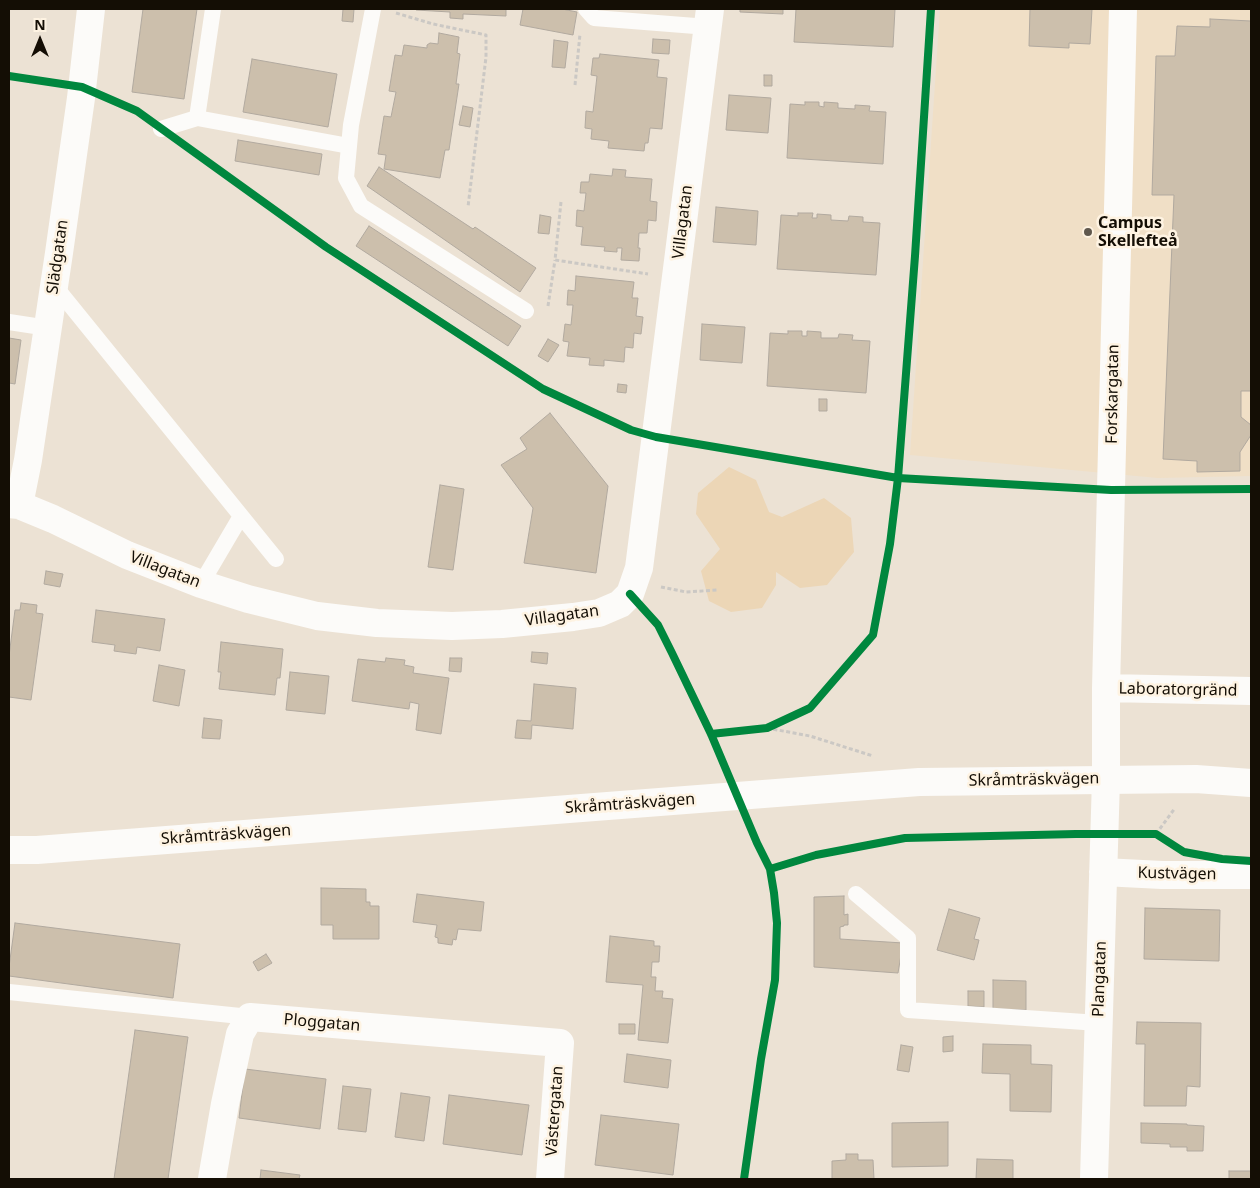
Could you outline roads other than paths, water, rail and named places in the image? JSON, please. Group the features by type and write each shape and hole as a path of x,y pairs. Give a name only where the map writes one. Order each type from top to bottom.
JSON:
{"street":[{"name":"Slädgatan","path":"14,504 28,460 81,98 91,9"},
{"name":"Forskargatan","path":"1106,779 1106,688 1123,9"},
{"name":"Villagatan","path":"14,504 54,518 127,555 201,584 248,599 317,616 377,623 452,626 502,624 572,617 599,613 620,604 630,594 639,568 709,18"},
{"name":"Laboratorgränd","path":"1106,688 1251,691"},
{"name":"Plangatan","path":"1094,1179 1106,779"},
{"name":"Skråmträskvägen","path":"9,850 37,850 919,782 1196,779 1251,783"},
{"name":"Kustvägen","path":"1103,872 1162,875 1251,875"},
{"name":"Ploggatan","path":"250,1017 560,1043"},
{"path":"212,1179 240,1034 250,1017"},
{"name":"Västergatan","path":"550,1179 560,1043"}],"lane":[{"path":"197,118 213,9"},
{"path":"373,9 351,125 346,178 362,206 526,311"},
{"path":"586,9 594,18 709,18"},
{"path":"161,129 197,118 349,146"},
{"path":"54,285 276,559"},
{"path":"9,322 48,328"},
{"path":"201,584 241,516"},
{"path":"856,894 908,938 908,1010 1099,1023"},
{"path":"9,992 250,1017"}],"place":[{"name":"Campus Skellefteå","path":"1088,232"}]}
